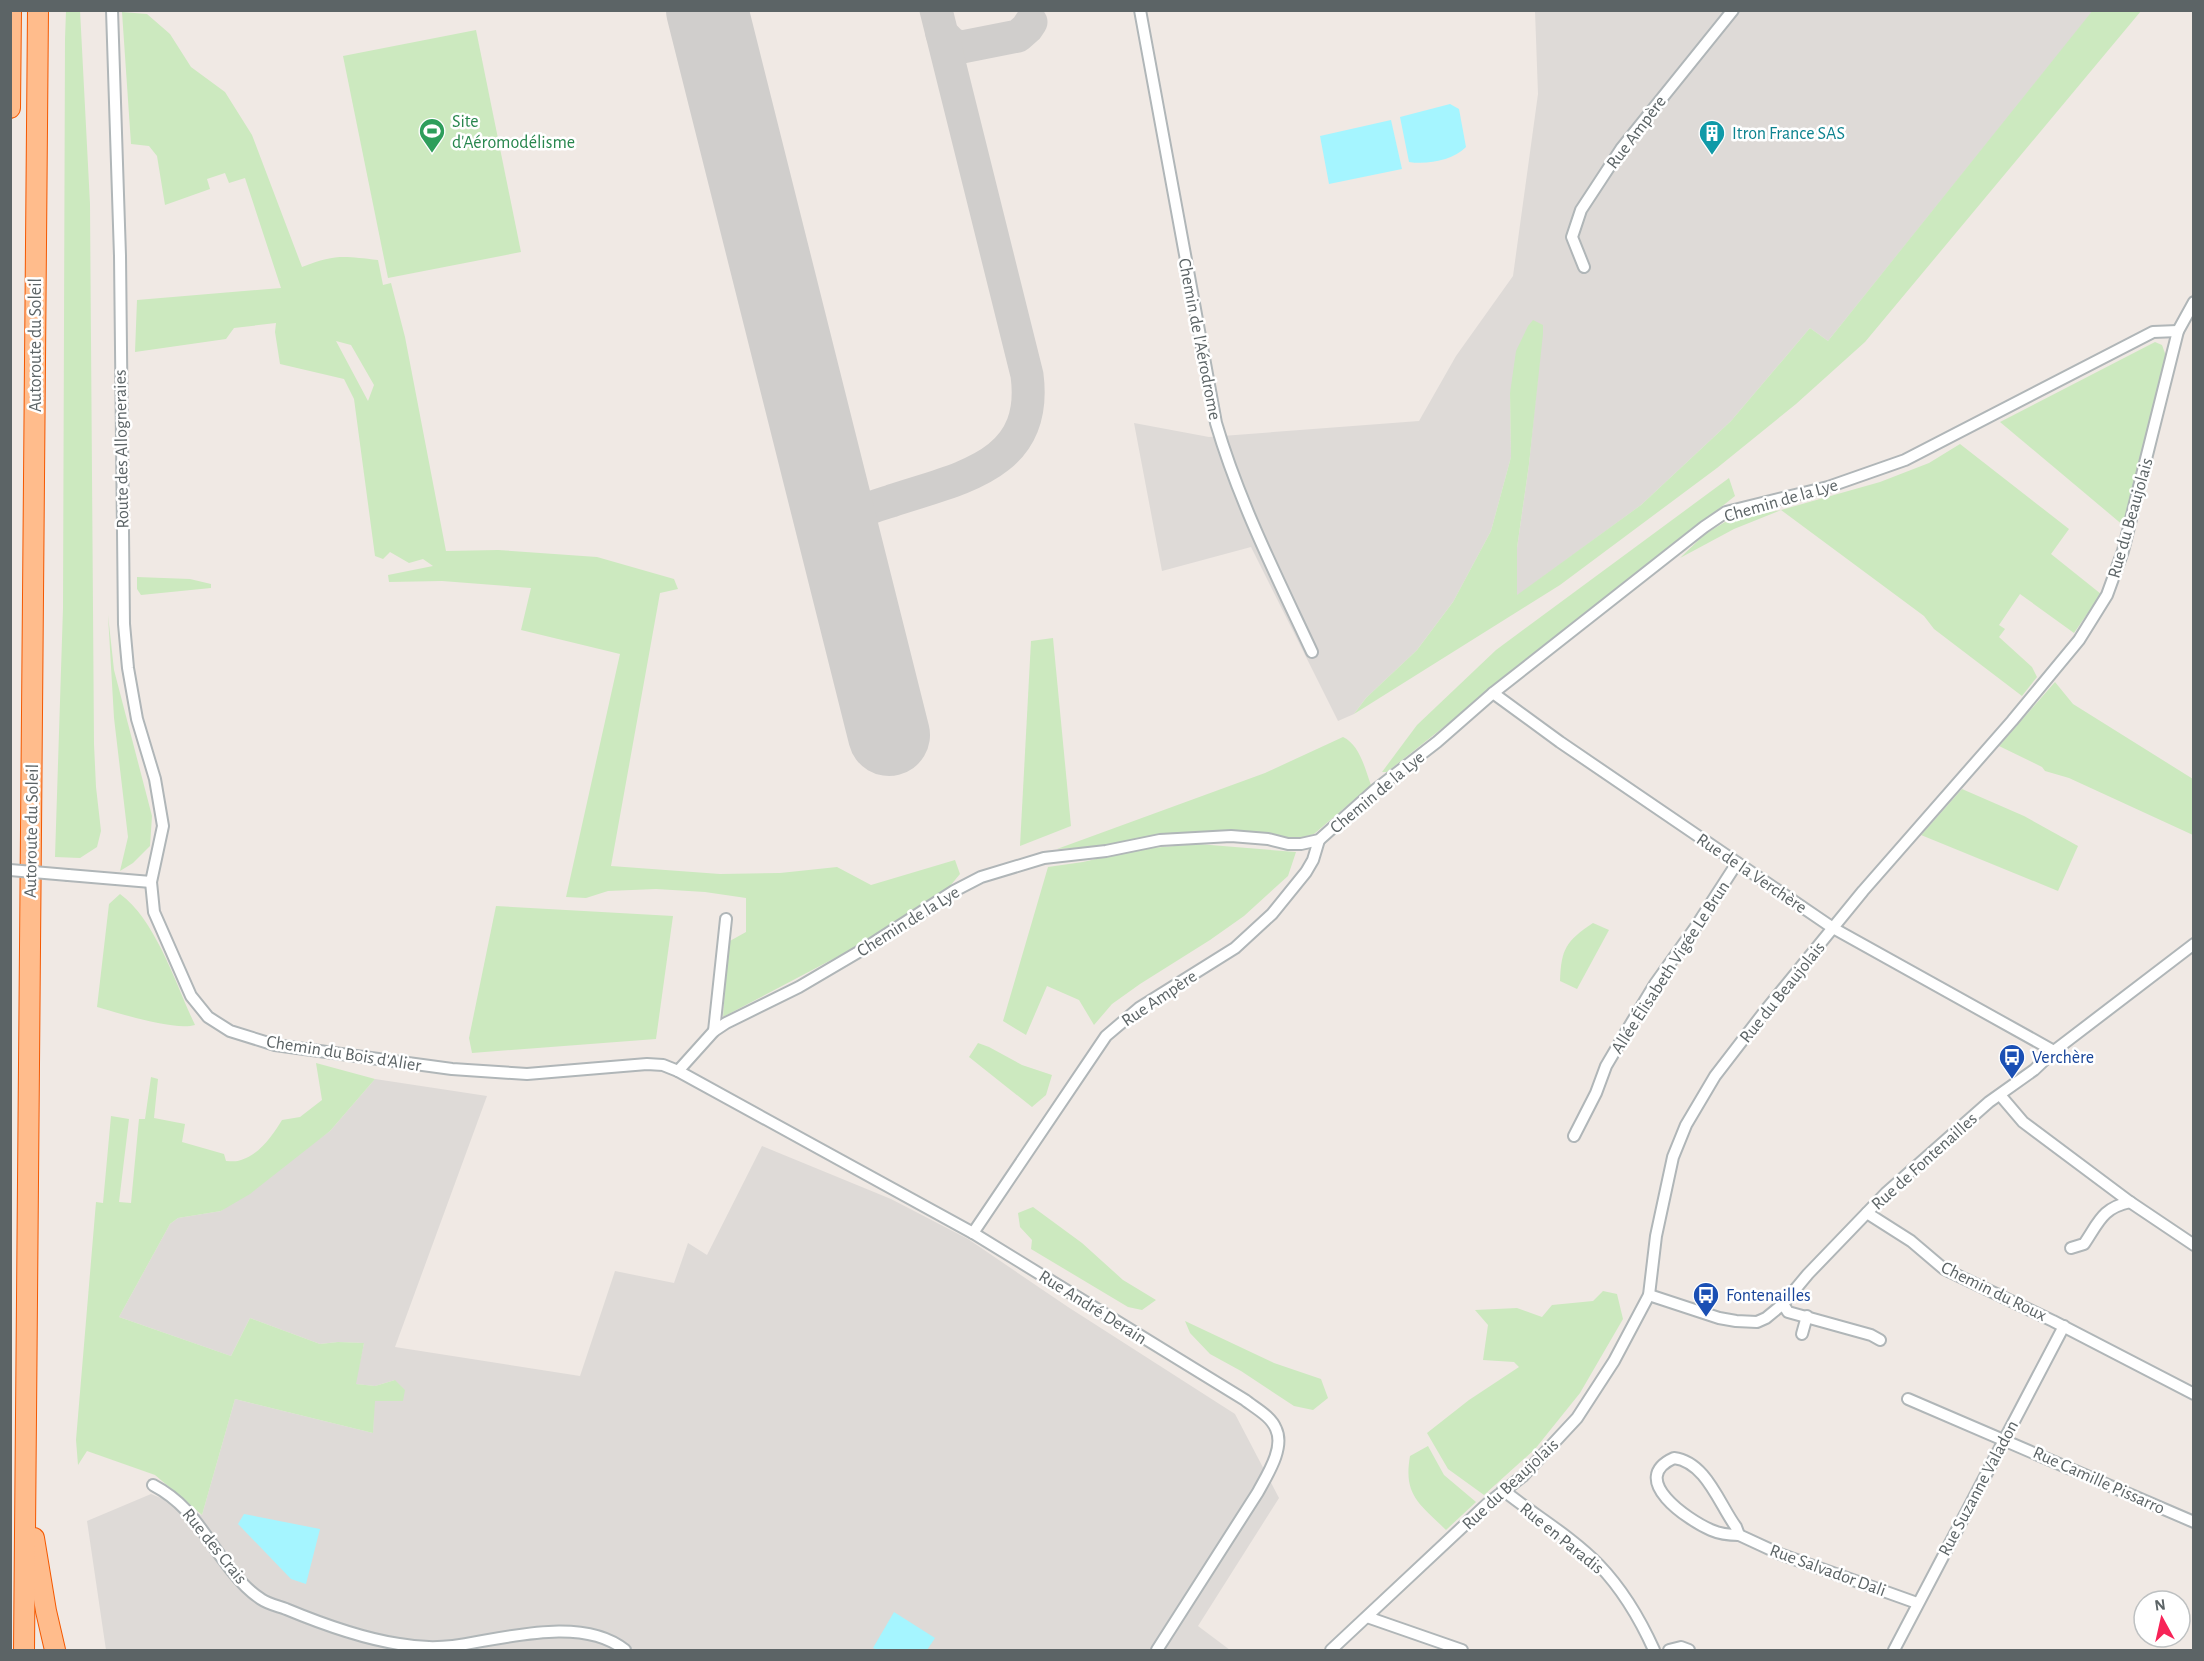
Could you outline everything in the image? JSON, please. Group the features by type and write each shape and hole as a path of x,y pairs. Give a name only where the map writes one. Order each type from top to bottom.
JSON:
{"highway":[{"path":"10,108 11,10"},
{"name":"Autoroute du Soleil","path":"24,1650 38,10"},
{"path":"25,1482 46,1611 55,1650"}],"street":[{"name":"Route des Allogneraies","path":"112,10 119,233 124,624 128,668 137,719 155,779 164,826 151,882"},
{"name":"Chemin de l'Aérodrome","path":"1140,10 1216,423 1224,451 1257,534 1312,652"},
{"name":"Rue Ampère","path":"1584,267 1572,237 1581,210 1621,149 1733,10"},
{"name":"Rue du Beaujolais","path":"1331,1650 1503,1490 1523,1476 1577,1418 1614,1361 1649,1295 1656,1236 1673,1157 1686,1125 1715,1076 1764,1011 1870,883 2012,721 2079,640 2107,595 2123,551 2178,331 2193,302"},
{"name":"Chemin de la Lye","path":"678,1071 714,1031 726,1023 799,987 848,959 954,891 981,877 1044,858 1106,851 1160,840 1231,836 1301,844 1319,840 1375,790 1437,742 1493,693 1726,512 1828,487 1905,460 2153,332 2178,331"},
{"name":"Rue de la Verchère","path":"1493,693 1560,742 1833,928 2054,1051"},
{"name":"Rue Ampère","path":"973,1233 1106,1036 1139,1008 1235,948 1272,915 1306,872 1313,860 1319,840"},
{"name":"Allée Élisabeth Vigée Le Brun","path":"1574,1136 1596,1094 1606,1066 1629,1027 1655,984 1737,863"},
{"path":"10,870 151,882"},
{"name":"Chemin du Bois d'Alier","path":"151,882 158,926 191,996 208,1017 230,1030 275,1046 452,1070 526,1074 647,1064 663,1065 678,1071"},
{"path":"714,1031 726,919"},
{"name":"Rue de Fontenailles","path":"1649,1295 1719,1318 1758,1322 1767,1318 1783,1304 1808,1274 1867,1213 1989,1102 2034,1070 2054,1051 2193,944"},
{"name":"Rue André Derain","path":"678,1071 973,1233 1266,1415 1276,1428 1278,1437 1270,1469 1157,1650"},
{"path":"2000,1095 2023,1122 2130,1202 2193,1245"},
{"path":"2071,1248 2084,1244 2106,1211 2119,1204 2130,1202"},
{"name":"Chemin du Roux","path":"1867,1213 1911,1241 1944,1269 2064,1326 2193,1394"},
{"path":"1783,1304 1788,1312 1871,1335 1880,1340"},
{"path":"1802,1334 1807,1316"},
{"name":"Rue Suzanne Valadon","path":"1894,1650 2064,1326"},
{"name":"Rue Camille Pissarro","path":"1908,1399 2193,1522"},
{"name":"Rue Salvador Dali","path":"1739,1536 1736,1527 1704,1476 1694,1466 1684,1459 1674,1458 1660,1467 1657,1474 1659,1490 1668,1500 1712,1531 1739,1536 1780,1554 1917,1603"},
{"name":"Rue des Crais","path":"153,1485 167,1492 188,1510 232,1571 261,1599 306,1617 361,1636 400,1644 450,1646 523,1635 571,1632 593,1635 617,1644 625,1650"},
{"name":"Rue en Paradis","path":"1503,1490 1598,1564 1629,1602 1654,1650"},
{"path":"1367,1617 1462,1650"},
{"path":"1669,1650 1681,1647 1689,1650"}],"shaded area":[{"path":"1535,11 2093,11 1828,341 1810,328 1731,421 1641,505 1517,596 1517,548 1529,464 1543,325 1510,393 1511,457 1491,531 1453,602 1417,650 1366,698 1354,714 1338,721 1251,547 1162,571 1134,423 1209,437 1419,421 1456,356 1513,276 1538,94"},
{"path":"375,1079 487,1096 395,1347 580,1376 615,1271 674,1283 688,1243 707,1255 762,1146 891,1199 968,1239 1068,1307 1235,1414 1279,1498 1198,1626 1230,1650 106,1650 87,1521 151,1494 202,1515 235,1399 373,1433 374,1401 395,1380 375,1386 355,1384 364,1343 320,1344 250,1318 231,1356 119,1317 170,1224 178,1218 221,1211 330,1131"}],"green space":[{"path":"80,10 90,204 94,744 101,831 97,847 80,858 55,857 63,608 65,39 66,11"},
{"path":"2093,10 2141,11 1865,342 1796,404 1717,468 1560,585 1354,714 1366,698 1417,650 1453,602 1491,531 1511,457 1510,393 1516,351 1533,320 1543,325 1543,334 1517,548 1517,595 1641,505 1731,421 1810,328 1828,341"},
{"path":"122,12 147,14 170,34 191,67 225,92 252,135 302,267 339,257 378,260 383,285 391,283 405,337 446,551 498,550 597,557 674,579 678,589 660,593 611,866 720,874 780,873 837,867 871,885 955,860 960,874 950,886 852,949 723,1017 728,942 746,932 746,898 705,892 656,889 608,891 586,898 566,897 620,654 521,630 531,588 442,581 389,582 388,575 433,566 423,559 409,563 390,552 383,559 375,556 354,399 344,379 280,364 275,332 276,323 234,328 226,339 135,352 137,300 281,288 245,178 229,183 225,173 207,179 210,189 165,205 157,156 149,146 131,144","holes":["336,341 351,345 374,385 368,401"]},
{"name":"Site d'Aéromodélisme","path":"476,30 521,252 388,278 343,56"},
{"path":"2155,342 2162,345 2166,356 2124,526 2000,422"},
{"path":"1960,444 2069,529 2051,554 2101,594 2074,633 2020,594 1999,625 2005,629 1999,637 2032,667 2037,677 2022,696 1934,629 1924,616 1781,510 1880,482 1929,463"},
{"path":"1729,478 1735,496 1387,772 1382,772 1417,725 1496,650"},
{"path":"1781,510 1734,529 1680,558 1705,534 1730,519"},
{"path":"137,577 190,579 211,584 211,588 141,595 137,589"},
{"path":"108,615 114,670 152,816 150,846 133,863 120,871 128,837 114,718"},
{"path":"1053,638 1071,826 1020,846 1031,641"},
{"path":"2055,682 2073,704 2193,779 2193,835 2069,778 2045,771 2042,767 1999,746"},
{"path":"1343,737 1358,751 1371,785 1314,834 1296,839 1266,833 1205,831 1150,837 1108,846 1057,849 1265,773"},
{"path":"1962,789 2024,816 2078,846 2058,891 1921,835"},
{"path":"1198,844 1296,852 1288,876 1244,916 1112,1004 1094,1025 1079,1000 1047,986 1026,1035 1003,1021 1048,867 1083,862 1139,849"},
{"path":"120,894 133,905 155,936 195,1025 161,1024 97,1007 109,904"},
{"path":"496,906 673,916 656,1039 472,1053 469,1038"},
{"path":"1593,923 1609,930 1577,989 1560,981 1562,961 1571,941"},
{"path":"978,1043 1022,1065 1052,1075 1046,1095 1032,1107 969,1057"},
{"path":"316,1063 375,1079 330,1131 250,1194 221,1211 178,1218 170,1224 119,1317 231,1356 250,1318 320,1344 364,1343 356,1384 375,1386 395,1380 405,1390 403,1401 375,1401 373,1433 235,1399 202,1515 155,1475 87,1451 78,1465 76,1440 96,1202 103,1203 111,1116 129,1119 119,1202 131,1203 139,1119 145,1119 151,1077 158,1079 154,1118 185,1124 182,1142 224,1154 226,1161 239,1161 260,1149 282,1120 300,1117 322,1100"},
{"path":"1033,1207 1082,1243 1123,1280 1156,1300 1142,1310 1128,1307 1031,1249 1032,1240 1020,1227 1018,1213"},
{"path":"1603,1291 1617,1294 1623,1319 1580,1393 1535,1449 1484,1495 1448,1469 1427,1433 1469,1400 1519,1367 1514,1362 1483,1360 1488,1325 1475,1310 1517,1308 1542,1317 1552,1305 1593,1301"},
{"path":"1185,1321 1274,1363 1321,1379 1328,1398 1313,1410 1294,1406 1241,1371 1210,1354 1190,1333"},
{"path":"1428,1446 1444,1475 1476,1502 1446,1530 1421,1506 1411,1490 1409,1481 1410,1456"}],"water":[{"path":"1450,104 1459,109 1466,147 1461,152 1440,160 1424,163 1409,162 1400,117"},
{"path":"1391,120 1402,169 1329,184 1320,136"},
{"path":"244,1514 320,1529 306,1584 291,1579 238,1524"},
{"path":"894,1612 935,1638 927,1650 878,1650 873,1648"}],"taxiway":[{"path":"936,10 942,34 952,44 962,47 1018,36 1031,22"},
{"path":"840,541 846,524 858,514 943,485 989,464 1007,449 1020,430 1027,406 1027,375 942,34"},
{"path":"827,492 846,506 869,508"}],"runway":[{"path":"707,10 889,735"}],"place":[{"name":"Site d'Aéromodélisme","path":"432,154"},
{"name":"Itron France SAS","path":"1712,156"},
{"name":"Verchère","path":"2012,1080"},
{"name":"Fontenailles","path":"1706,1318"}]}
